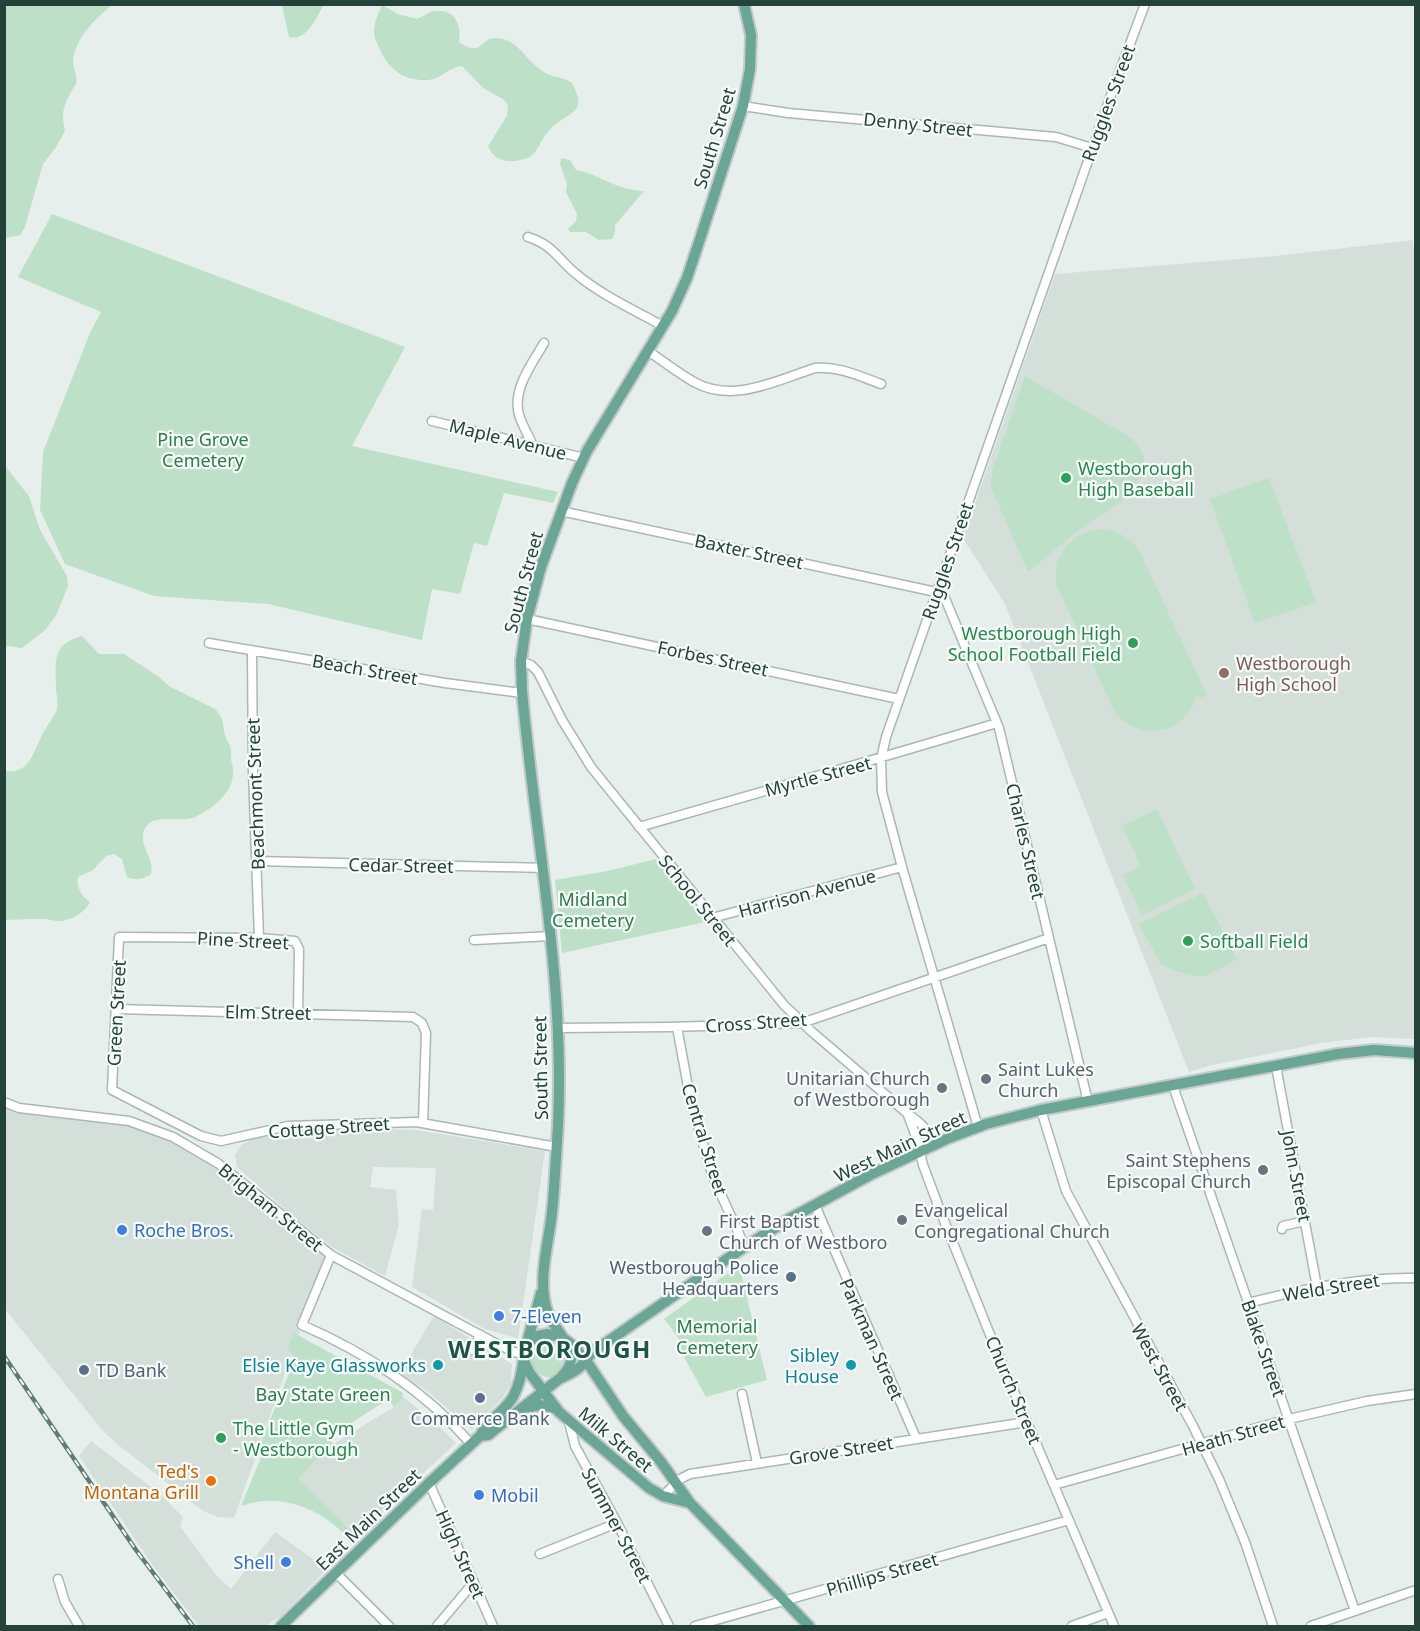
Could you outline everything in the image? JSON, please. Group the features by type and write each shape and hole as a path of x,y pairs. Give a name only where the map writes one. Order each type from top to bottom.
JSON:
{"main road":[{"name":"South Street","path":"516,1390 544,1281 557,1147 559,1069 551,936 522,693 521,661 527,619 536,584 561,511 584,458 663,326 687,278 743,106 750,69 751,35 744,4"},
{"name":"West Main Street","path":"561,1378 576,1370 587,1358 745,1246 870,1175 933,1145 978,1127 1041,1110 1357,1052 1388,1050 1416,1053"},
{"name":"South Street","path":"544,1281 546,1307 566,1341"},
{"path":"533,1376 545,1382 561,1378 571,1362 572,1354 566,1341 552,1334 541,1335 525,1353 529,1372 558,1410"},
{"name":"Milk Street","path":"566,1341 587,1358 614,1403 690,1503 809,1626"},
{"name":"East Main Street","path":"480,1436 488,1435 561,1378"},
{"name":"East Main Street","path":"281,1626 480,1436 484,1428 504,1410 516,1390"},
{"name":"Milk Street","path":"523,1408 541,1405 558,1410 569,1422 649,1488 663,1496 690,1503"}],"street":[{"name":"Ruggles Street","path":"978,1127 882,792 881,759 936,592 1128,47 1146,4"},
{"name":"Denny Street","path":"743,106 788,113 1056,137 1092,148"},
{"path":"528,237 548,246 574,272 587,281 663,326"},
{"path":"533,446 519,415 518,401 525,377 544,343"},
{"path":"648,351 694,382 723,392 746,390 824,367 851,372 881,384"},
{"name":"Maple Avenue","path":"432,421 584,458"},
{"name":"Baxter Street","path":"561,511 936,592"},
{"name":"Charles Street","path":"936,592 945,596 997,723 1088,1102"},
{"name":"Forbes Street","path":"527,619 899,699"},
{"name":"Beach Street","path":"209,643 445,683 522,693"},
{"name":"Beachmont Street","path":"252,650 259,938"},
{"name":"School Street","path":"521,661 531,665 538,672 581,752 784,1005 802,1023 923,1125 933,1145"},
{"name":"Myrtle Street","path":"639,826 801,779 881,759 997,723"},
{"name":"Cedar Street","path":"258,861 544,868"},
{"name":"Harrison Avenue","path":"712,918 902,867"},
{"path":"474,940 551,936"},
{"name":"Pine Street","path":"119,937 291,940 297,943 299,949 298,1013"},
{"name":"Green Street","path":"112,1090 119,937"},
{"name":"Cross Street","path":"558,1028 802,1023 1049,938"},
{"name":"Elm Street","path":"117,1009 405,1015 419,1020 424,1026 426,1037 423,1122"},
{"name":"Central Street","path":"676,1027 691,1103 713,1177 745,1246"},
{"name":"John Street","path":"1276,1066 1317,1287"},
{"name":"Blake Street","path":"1173,1086 1355,1611"},
{"name":"Cottage Street","path":"112,1090 201,1136 217,1141 226,1141 288,1126 423,1122 557,1147"},
{"name":"Brigham Street","path":"4,1102 19,1108 129,1121 173,1137 219,1164 331,1255 514,1352 525,1353"},
{"name":"West Street","path":"1041,1110 1066,1191 1219,1479 1245,1542 1273,1626"},
{"path":"908,1114 920,1152"},
{"name":"Church Street","path":"920,1152 937,1205 1114,1626"},
{"name":"Parkman Street","path":"815,1205 916,1438"},
{"path":"1282,1228 1305,1221"},
{"path":"331,1255 302,1325 351,1350 405,1383 442,1413 471,1444"},
{"name":"Weld Street","path":"1248,1303 1317,1287 1392,1278 1416,1278"},
{"path":"471,1350 481,1335"},
{"path":"742,1394 757,1463"},
{"name":"Heath Street","path":"1054,1485 1289,1419 1367,1401 1416,1394"},
{"name":"Summer Street","path":"569,1422 575,1446 669,1626"},
{"name":"Grove Street","path":"663,1496 675,1483 690,1474 1027,1422"},
{"name":"High Street","path":"429,1483 493,1626"},
{"name":"Phillips Street","path":"695,1626 1069,1520"},
{"path":"540,1554 617,1523"},
{"path":"336,1573 389,1626"},
{"path":"58,1579 65,1602 79,1626"},
{"path":"437,1626 448,1616 474,1582"},
{"path":"1311,1626 1416,1590"},
{"path":"1072,1626 1108,1613"}],"shaded area":[{"name":"Westborough High School","path":"1413,240 1416,281 1415,1039 1372,1037 1321,1043 1189,1072 1005,604 963,538 1055,274 1276,256"},
{"path":"4,1102 129,1121 173,1137 219,1164 331,1255 302,1325 234,1518 218,1517 203,1511 117,1444 102,1430 5,1309"},
{"path":"347,1128 416,1130 545,1151 518,1339 483,1328 412,1287 422,1209 433,1210 436,1168 373,1167 370,1187 396,1190 399,1224 385,1276 332,1247 237,1167 235,1155 241,1145 257,1137"},
{"path":"434,1316 512,1364 511,1383 504,1396 472,1430 425,1389 399,1374"},
{"path":"403,1397 430,1418 456,1443 356,1536 299,1478 327,1448 394,1407"},
{"path":"91,1441 159,1493 183,1517 180,1526 216,1575 231,1589 275,1532 327,1569 282,1615 265,1626 199,1626 151,1563 79,1456"}],"green space":[{"path":"282,4 324,5 306,32 295,38 289,37"},
{"path":"4,5 112,5 93,22 78,44 73,61 76,84 68,97 64,111 65,131 43,164 25,227 20,235 5,238"},
{"path":"382,5 398,14 417,19 434,11 447,12 458,24 459,42 473,48 496,38 516,45 536,66 571,82 577,93 577,108 553,126 530,157 506,161 496,157 488,146 507,116 508,105 503,99 483,88 462,66 428,80 410,78 397,72 386,60 374,36 375,22"},
{"path":"561,158 570,160 576,170 625,188 644,191 615,225 612,239 599,240 586,232 570,232 568,229 576,221 577,214 566,192 567,184 560,164"},
{"name":"Pine Grove Cemetery","path":"52,214 405,347 352,446 558,492 553,503 504,493 487,546 474,543 460,594 432,589 422,640 268,604 154,596 65,564 40,510 43,452 90,333 101,312 18,277"},
{"name":"Westborough High Baseball","path":"1025,376 1133,439 1144,456 1144,472 1125,499 1081,528 1028,572 990,485 993,469"},
{"path":"5,466 29,496 40,530 67,576 68,586 56,616 44,631 22,648 5,647"},
{"path":"1269,478 1316,602 1255,623 1210,499"},
{"name":"Westborough High School Football Field","path":"1099,529 1120,534 1138,548 1207,695 1200,698 1197,694 1191,708 1174,726 1150,731 1126,722 1115,713 1057,586 1057,565 1065,548 1079,536"},
{"path":"82,636 99,654 124,654 169,686 215,709 222,719 226,738 231,748 232,781 220,800 195,817 160,819 148,824 144,830 143,841 151,863 151,874 140,879 127,877 122,859 114,854 106,856 93,870 78,877 80,891 90,902 77,916 58,921 5,920 5,771 20,769 34,754 57,709 57,656 64,644"},
{"path":"1157,809 1195,889 1142,915 1123,875 1141,866 1122,826"},
{"name":"Midland Cemetery","path":"656,859 705,922 562,953 555,880"},
{"name":"Softball Field","path":"1203,893 1237,959 1206,976 1195,976 1162,965 1138,924"},
{"name":"Memorial Cemetery","path":"739,1265 767,1380 706,1397 678,1346 679,1339 664,1319"},
{"name":"Bay State Green","path":"294,1333 403,1393 403,1397 394,1407 388,1399 329,1438 333,1445 327,1448 299,1478 356,1536 350,1541 328,1520 301,1506 271,1501 241,1506 265,1448 260,1445 290,1371 293,1356 288,1348"},
{"path":"549,1341 562,1346 567,1359 562,1372 549,1377 536,1372 531,1359 536,1346"}],"railway":[{"path":"4,1356 136,1550 193,1626"}],"place":[{"name":"Westborough High Baseball","path":"1066,478"},
{"name":"Westborough High School Football Field","path":"1133,643"},
{"name":"Westborough High School","path":"1224,673"},
{"name":"Softball Field","path":"1188,941"},
{"name":"Saint Lukes Church","path":"986,1079"},
{"name":"Unitarian Church of Westborough","path":"942,1088"},
{"name":"Saint Stephens Episcopal Church","path":"1263,1170"},
{"name":"Evangelical Congregational Church","path":"902,1220"},
{"name":"Roche Bros.","path":"122,1230"},
{"name":"First Baptist Church of Westboro","path":"707,1231"},
{"name":"Westborough Police Headquarters","path":"791,1277"},
{"name":"7-Eleven","path":"499,1316"},
{"name":"Elsie Kaye Glassworks","path":"438,1365"},
{"name":"Sibley House","path":"851,1365"},
{"name":"TD Bank","path":"84,1370"},
{"name":"Commerce Bank","path":"480,1398"},
{"name":"The Little Gym - Westborough","path":"221,1438"},
{"name":"Ted's Montana Grill","path":"211,1481"},
{"name":"Mobil","path":"479,1495"},
{"name":"Shell","path":"286,1562"}],"district":[{"name":"WESTBOROUGH","path":"550,1348"}]}
